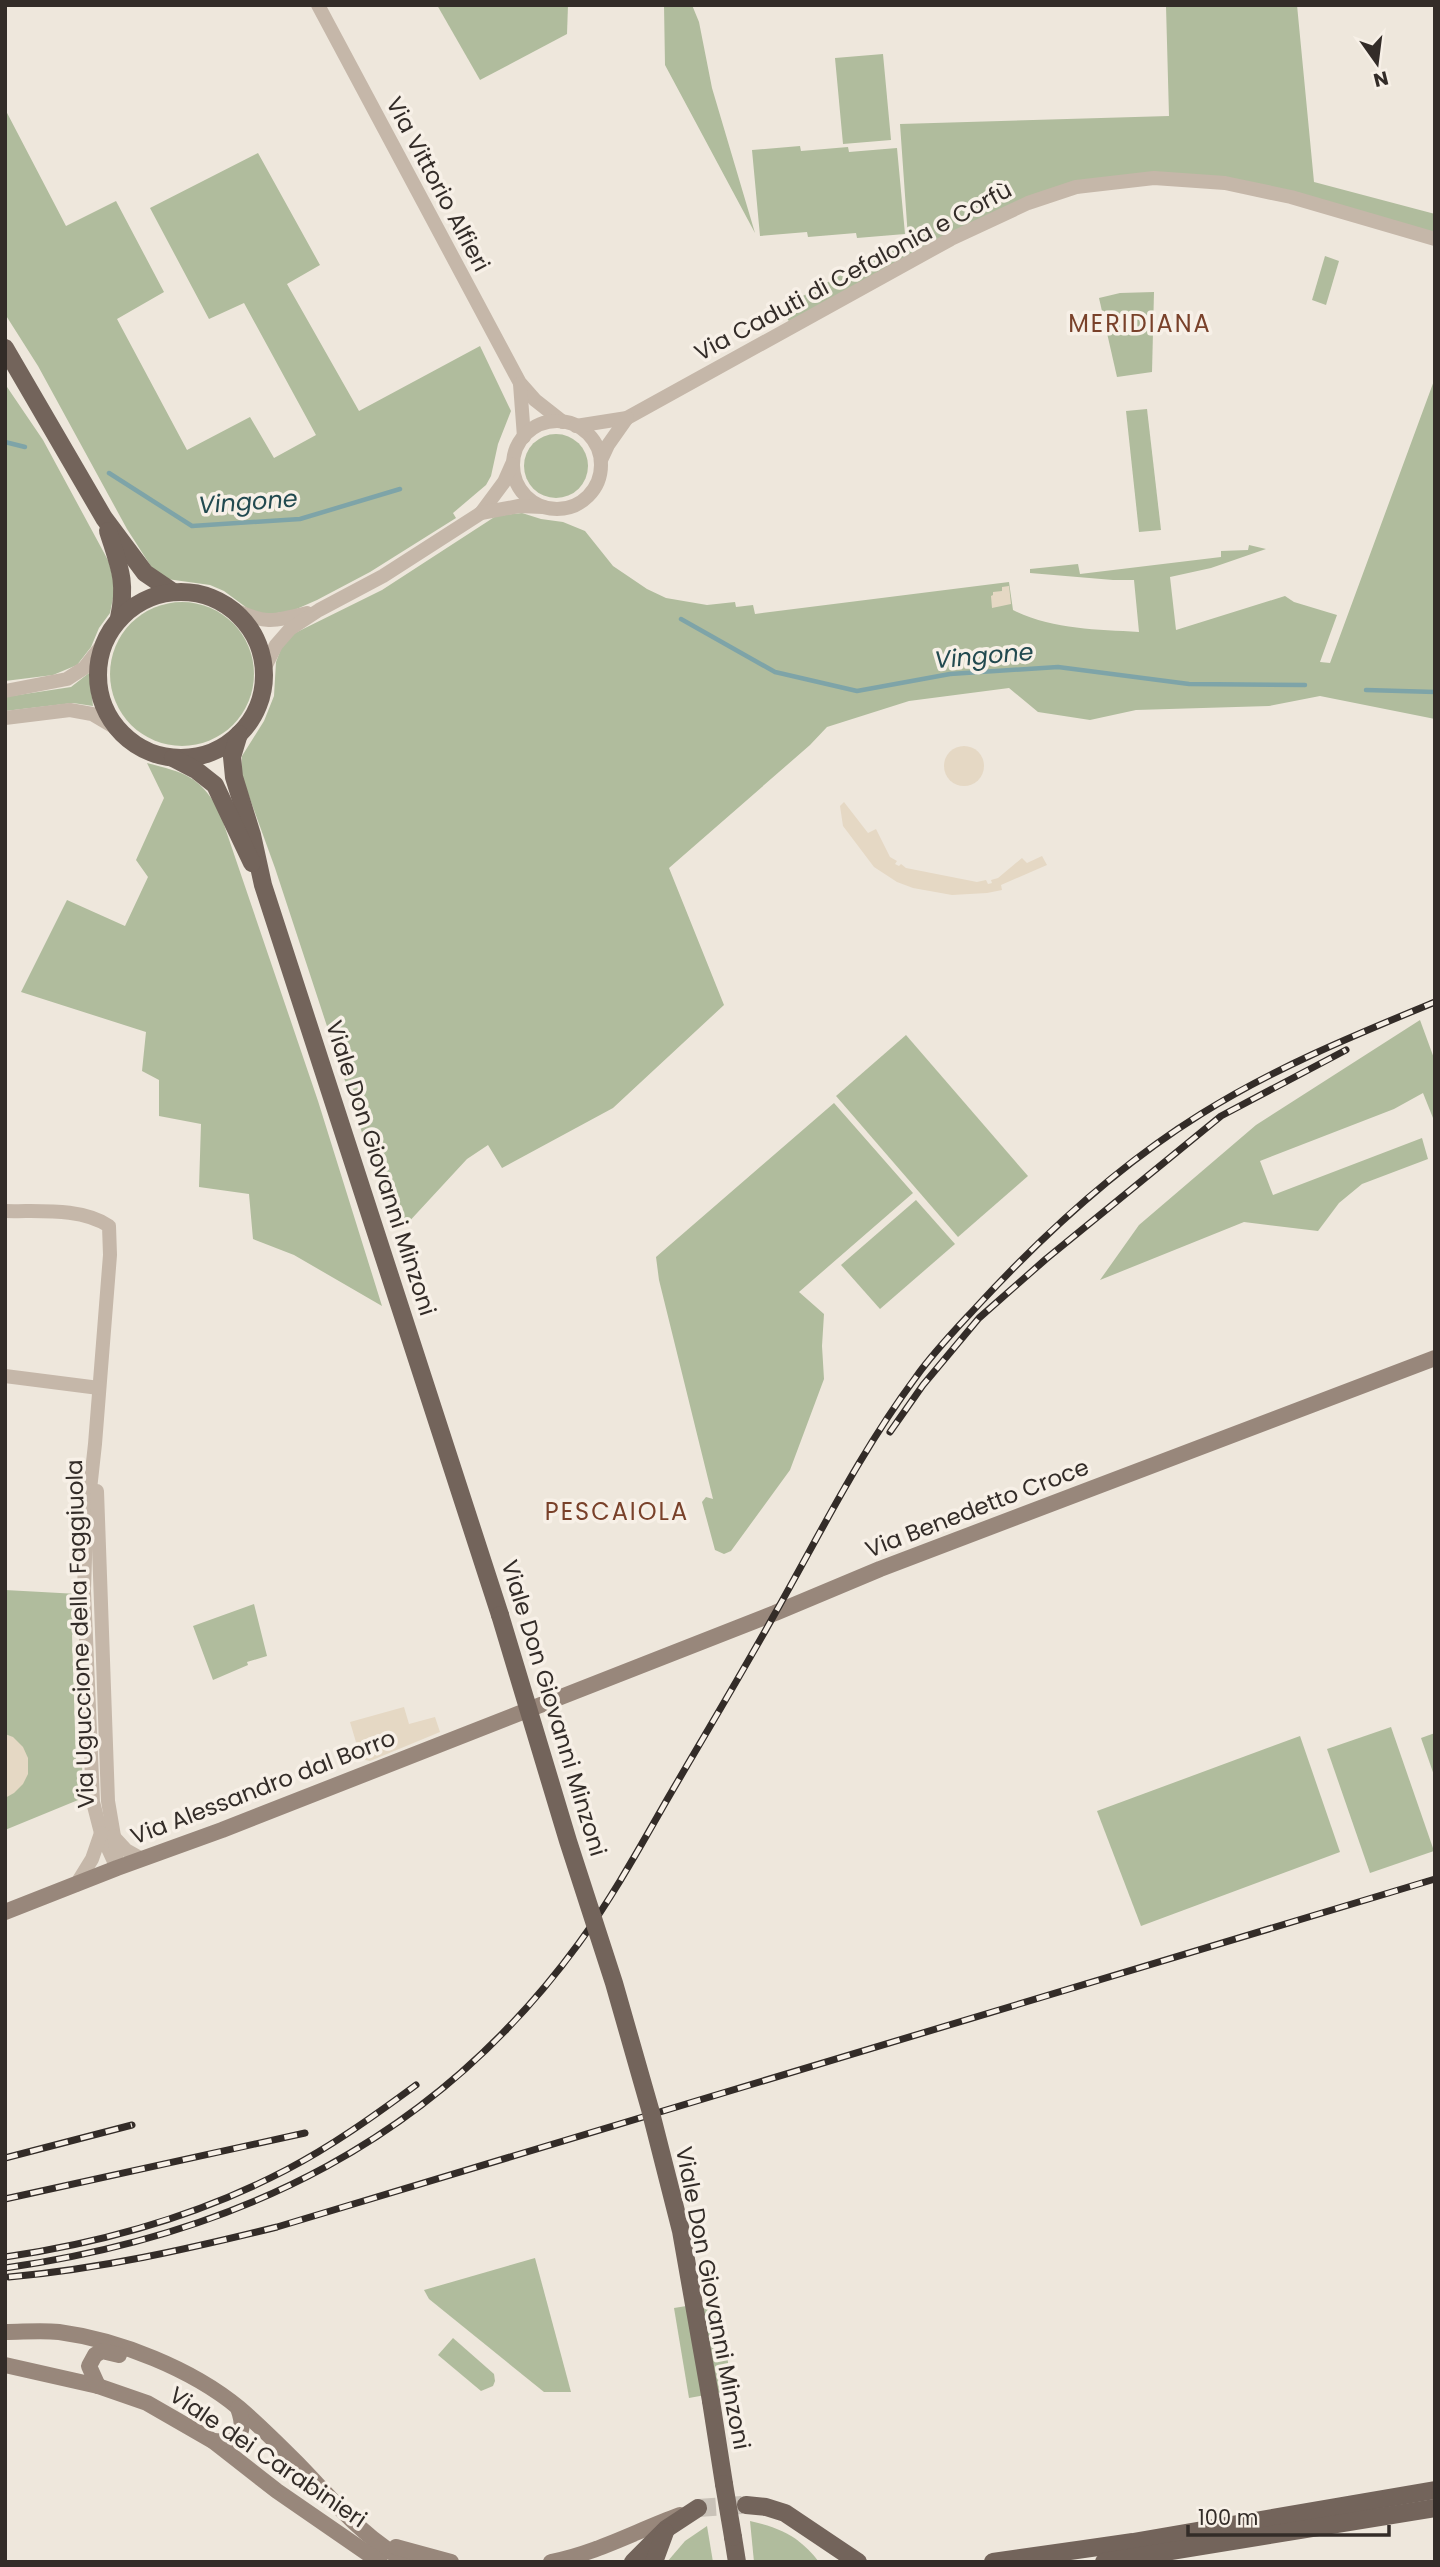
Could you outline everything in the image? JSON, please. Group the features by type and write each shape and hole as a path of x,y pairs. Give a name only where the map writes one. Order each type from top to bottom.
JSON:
{"main road":[{"path":"5,348 104,517 145,573 173,592"},
{"path":"104,517 123,580 124,596 119,618 102,645 97,674 102,702 114,727 147,751 173,758 197,756 220,748 239,733 254,715 262,693 264,669 254,636 232,609 204,595 173,592 144,600 119,618"},
{"name":"Viale Don Giovanni Minzoni","path":"239,733 232,757 234,777 252,835 263,885 500,1615 614,1983 650,2109 681,2231 705,2360 737,2562"},
{"name":"Viale Don Giovanni Minzoni","path":"173,758 197,769 215,785 263,885"},
{"name":"Via Benedetto Croce","path":"538,1705 880,1569 1435,1358"},
{"name":"Via Alessandro dal Borro","path":"5,1912 222,1830 538,1705"},
{"name":"Viale dei Carabinieri","path":"5,2332 57,2332 112,2344 162,2361 211,2388 238,2407 296,2462 358,2527 407,2562"},
{"path":"98,2386 89,2366 95,2355 102,2351 140,2361 152,2358"},
{"name":"Viale dei Carabinieri","path":"5,2365 98,2386 147,2403 213,2441 277,2491 380,2562"},
{"path":"213,2441 230,2442 240,2433 242,2419 238,2407"},
{"path":"1251,2538 1435,2491"},
{"path":"993,2562 1133,2542 1435,2491"},
{"path":"746,2505 785,2513 858,2562"},
{"path":"624,2562 643,2558 666,2529 698,2508"},
{"path":"551,2562 594,2552 649,2526 698,2508"},
{"path":"1104,2562 1435,2508"},
{"name":"Viale dei Carabinieri","path":"358,2527 396,2547 451,2562"},
{"path":"816,2535 832,2562"}],"street":[{"name":"Via Vittorio Alfieri","path":"318,5 520,383 535,400 570,424"},
{"name":"Via Caduti di Cefalonia e Corfù","path":"570,424 627,418 951,239 1028,203 1076,187 1154,178 1225,183 1291,197 1435,239"},
{"name":"Via Vittorio Alfieri","path":"520,383 524,437"},
{"name":"Via Caduti di Cefalonia e Corfù","path":"601,460 627,418"},
{"path":"264,669 276,645 290,629 318,610 383,576 481,513 504,482 516,449 524,437 536,427 549,422 570,424 589,435 597,446 601,460 600,476 596,486 585,499 572,506 557,509 519,506 481,513"},
{"path":"513,461 514,476 520,489 530,500 543,507"},
{"path":"232,609 257,620 271,621 318,610"},
{"path":"5,691 67,679 84,668 102,645"},
{"path":"5,718 70,710 92,714 114,727"},
{"name":"Via Uguccione della Faggiuola","path":"5,1211 79,1215 98,1219 109,1226 110,1255 86,1526 84,1591 91,1786 93,1802 107,1834 117,1868"},
{"path":"5,1376 99,1388"},
{"name":"Via Uguccione della Faggiuola","path":"107,1834 142,1859"},
{"name":"Via Uguccione della Faggiuola","path":"76,1885 107,1834"}],"green space":[{"path":"437,5 568,5 567,34 480,80"},
{"path":"664,5 692,5 699,22 712,88 755,233 665,65"},
{"path":"1168,5 1297,5 1314,182 1435,214 1435,239 1291,197 1154,178 1026,204 793,328 781,308 908,238 900,124 1169,116"},
{"path":"883,54 891,140 843,144 835,58"},
{"path":"5,109 66,226 116,201 164,292 117,319 187,450 250,417 274,458 316,435 244,303 209,319 150,208 258,153 320,265 287,284 359,411 480,346 511,411 486,485 453,513 456,518 370,572 292,611 262,615 210,585 167,579 154,571 127,529 38,366 5,314"},
{"path":"800,146 801,151 848,147 849,152 897,148 905,234 857,238 856,233 808,237 807,232 760,236 752,150"},
{"path":"1325,256 1339,261 1326,305 1312,300"},
{"path":"1154,292 1152,372 1117,377 1099,298 1120,293"},
{"path":"1435,378 1435,719 1320,696 1269,706 1136,710 1090,720 1038,712 1009,688 909,701 827,727 810,745 669,868 724,1005 613,1108 502,1168 488,1145 467,1159 405,1226 394,1230 275,868 241,774 242,756 264,721 274,696 276,662 282,646 293,634 382,590 496,516 522,513 563,522 585,531 613,566 647,589 666,598 707,605 735,602 736,607 753,605 755,614 1009,582 1013,610 1028,617 1059,625 1139,632 1134,580 1030,573 1030,569 1078,564 1080,574 1221,557 1221,551 1248,550 1249,545 1266,549 1211,568 1170,577 1176,630 1285,596 1294,602 1337,615 1320,662 1330,663"},
{"path":"5,384 43,440 109,562 115,588 110,613 99,628 91,647 77,665 53,675 5,681"},
{"path":"1147,409 1161,530 1139,532 1126,411"},
{"path":"556,434 574,440 582,448 588,466 582,484 574,492 556,498 538,492 530,484 524,466 530,448 538,440"},
{"path":"182,602 210,607 233,623 249,646 254,674 249,702 233,725 210,741 182,746 154,741 131,725 115,702 110,674 115,646 131,623 154,607"},
{"path":"89,673 93,706 73,703 5,711 5,697 71,687"},
{"path":"147,763 181,773 197,782 219,810 318,1101 382,1306 294,1255 253,1239 249,1194 199,1187 201,1124 159,1116 159,1080 142,1071 146,1032 21,992 67,900 125,926 148,877 136,860 164,798"},
{"path":"1420,1020 1435,1061 1435,1123 1423,1093 1394,1109 1260,1161 1273,1195 1422,1138 1428,1159 1362,1184 1339,1203 1318,1231 1244,1222 1100,1280 1139,1225 1256,1125"},
{"path":"906,1035 1028,1176 958,1237 836,1096"},
{"path":"834,1103 913,1193 799,1292 824,1314 824,1379 790,1470 731,1551 724,1554 715,1550 702,1502 706,1497 713,1499 659,1280 656,1257"},
{"path":"916,1200 955,1244 880,1309 841,1265"},
{"path":"5,1590 78,1594 78,1628 72,1635 76,1761 82,1765 83,1798 5,1830"},
{"path":"254,1604 267,1656 247,1662 248,1665 213,1680 193,1626"},
{"path":"1391,1727 1434,1851 1370,1873 1327,1749"},
{"path":"1435,1733 1435,1778 1421,1738"},
{"path":"1300,1736 1340,1852 1141,1926 1097,1811"},
{"path":"535,2258 571,2392 544,2392 429,2299 424,2290"},
{"path":"717,2301 733,2390 689,2398 674,2308"},
{"path":"453,2338 494,2374 493,2386 481,2391 438,2355"},
{"path":"750,2521 788,2534 819,2562 754,2562"},
{"path":"707,2526 713,2562 667,2562 685,2541"}],"shaded area":[{"path":"1009,586 1011,604 992,608 993,592 1002,591 1002,587"},
{"path":"964,746 978,752 984,766 978,780 964,786 950,780 944,766 950,752"},
{"path":"844,802 868,833 876,829 890,857 897,861 895,864 899,866 901,864 906,868 977,882 986,880 988,884 1022,858 1027,863 1042,856 1047,865 1001,885 1002,890 987,893 952,895 913,888 897,882 874,867 843,826 840,806"},
{"path":"404,1707 409,1724 435,1717 440,1732 370,1761 361,1759 350,1722"},
{"path":"5,1734 13,1737 23,1747 28,1758 28,1774 23,1784 5,1798"}],"waterway":[{"name":"Vingone","path":"5,442 25,447"},
{"name":"Vingone","path":"109,473 192,526 300,519 400,489"},
{"name":"Vingone","path":"681,619 775,672 857,691 950,674 1058,667 1189,684 1305,685"},
{"name":"Vingone","path":"1366,690 1435,692"}],"tunnel":[{"path":"698,2508 742,2505"}],"railway":[{"path":"5,2268 92,2252 174,2230 253,2202 327,2166 397,2123 462,2072 523,2012 579,1943 603,1908 747,1663 876,1435 923,1367 947,1338 1006,1276 1085,1200 1171,1134 1229,1097 1286,1067 1435,1002"},
{"path":"890,1432 923,1385 979,1318 1046,1259 1221,1116 1346,1050"},
{"path":"9,2277 144,2257 277,2227 1435,1879"},
{"path":"5,2257 113,2235 219,2201 320,2151 416,2085"},
{"path":"5,2158 132,2125"},
{"path":"5,2199 305,2133"}],"district":[{"name":"MERIDIANA","path":"1140,324"},
{"name":"PESCAIOLA","path":"617,1512"}]}
